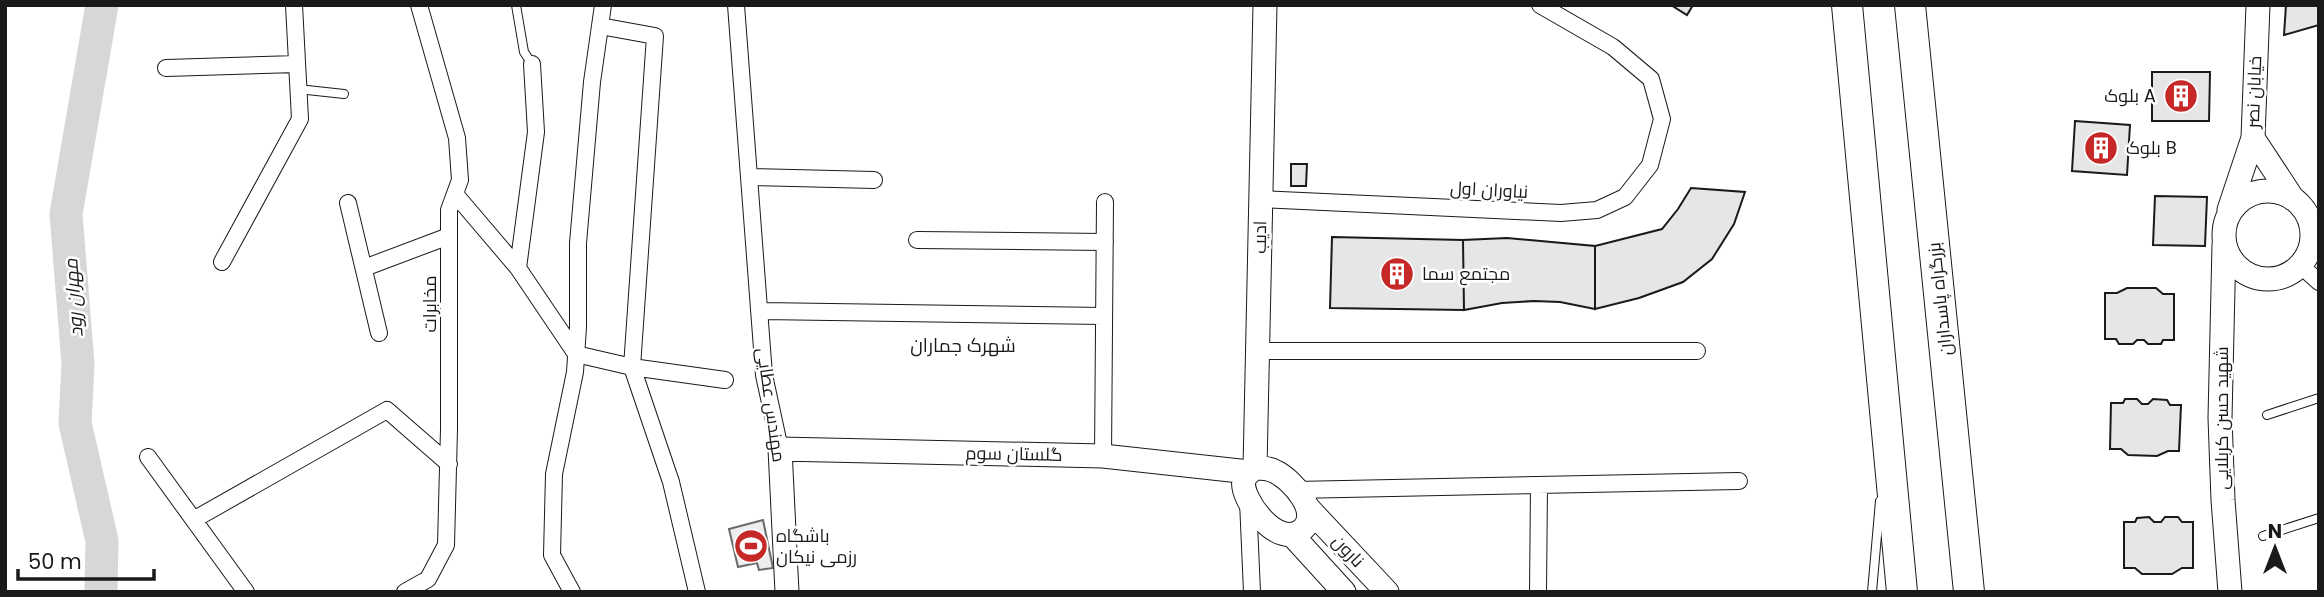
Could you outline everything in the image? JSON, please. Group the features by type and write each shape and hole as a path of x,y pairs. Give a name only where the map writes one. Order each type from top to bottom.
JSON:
{"highway":[{"path":"1847,5 1902,592"},
{"name":"بزرگراه پاسداران","path":"1910,5 1969,592"}],"street":[{"path":"222,262 300,119 294,5"},
{"name":"مخابرات","path":"405,592 428,579 446,545 449,464 449,210 460,180 457,138 419,5"},
{"path":"572,592 552,555 554,474 575,372 578,243 592,82 603,5"},
{"name":"مهندس عطایی","path":"736,5 764,375 780,449 787,592"},
{"name":"ادیب","path":"1252,470 1258,351 1265,5"},
{"name":"نیاوران اول","path":"1261,200 1561,213 1597,210 1625,197 1650,165 1662,119 1651,79 1613,47 1540,5"},
{"name":"خیابان نصر","path":"2227,217 2253,138 2258,5"},
{"path":"600,26 655,36 632,367 670,482 696,592"},
{"path":"166,68 297,64"},
{"path":"518,268 536,132 532,64"},
{"path":"2253,138 2304,206 2312,229 2308,261 2319,282"},
{"path":"749,177 874,180"},
{"path":"2260,278 2237,267 2229,257 2224,245 2223,230 2227,217 2235,205 2247,195 2260,191 2275,191 2304,206"},
{"path":"455,194 518,268 576,354 632,367 725,380"},
{"path":"348,202 379,334"},
{"path":"1103,456 1105,202"},
{"path":"364,268 449,236"},
{"path":"916,240 1105,242"},
{"name":"شهید حسن کربلایی","path":"2224,245 2220,418 2230,592"},
{"path":"2223,306 2233,288 2246,281 2283,277 2308,261"},
{"path":"759,311 1104,316"},
{"path":"1258,351 1697,351"},
{"path":"195,519 387,410 449,464"},
{"name":"گلستان سوم","path":"780,449 1103,456 1252,470"},
{"path":"148,457 246,592"},
{"path":"1248,500 1265,522 1283,535 1293,536 1304,528 1309,509 1295,490 1275,471 1252,470 1244,480 1248,500 1252,592"},
{"path":"1295,490 1739,481"},
{"path":"1538,592 1539,485"},
{"name":"نارون","path":"1309,509 1387,592"},
{"name":"نارون","path":"1293,536 1343,592"}],"lane":[{"path":"516,5 524,52 532,64"},
{"path":"298,89 344,94"},
{"path":"2267,415 2319,398"},
{"path":"1882,483 1887,428"},
{"path":"1872,592 1881,496"},
{"path":"2263,536 2319,518"}],"shaded area":[{"name":"باشگاه رزمی نیکان","path":"763,520 773,568 759,570 757,563 738,567 729,529"}],"building":[{"path":"1671,5 1693,5 1687,15"},
{"path":"2286,5 2319,5 2319,25 2284,35"},
{"name":"بلوک A","path":"2152,72 2210,72 2209,121 2152,121"},
{"name":"بلوک B","path":"2075,121 2130,125 2127,175 2072,171"},
{"path":"1291,164 1307,164 1306,186 1291,186"},
{"path":"1691,188 1745,192 1734,224 1712,259 1683,282 1639,298 1595,309 1595,246 1662,229"},
{"path":"2155,196 2207,197 2205,246 2153,245"},
{"name":"مجتمع سما","path":"1332,237 1463,240 1464,310 1330,308"},
{"path":"1507,238 1595,246 1595,309 1560,302 1534,301 1464,310 1463,240"},
{"path":"2127,288 2156,288 2163,294 2174,294 2174,340 2163,340 2161,344 2148,344 2144,340 2137,340 2133,344 2119,344 2116,339 2105,339 2105,293 2117,293"},
{"path":"2125,399 2137,399 2142,404 2148,404 2153,399 2167,400 2170,405 2181,405 2179,451 2168,451 2157,456 2128,455 2121,449 2110,449 2111,403 2123,403"},
{"path":"2149,517 2154,522 2161,522 2165,517 2178,517 2182,522 2193,522 2193,568 2182,568 2172,574 2142,574 2135,568 2124,568 2124,522 2135,522 2137,518"}],"waterway":[{"name":"مهران رود","path":"101,592 102,541 75,423 78,364 66,214 102,5"}],"place":[{"name":"بلوک A","path":"2181,96"},
{"name":"بلوک B","path":"2101,148"},
{"name":"مجتمع سما","path":"1397,274"},
{"name":"باشگاه رزمی نیکان","path":"751,546"}],"district":[{"name":"شهرک جماران","path":"963,345"}]}
